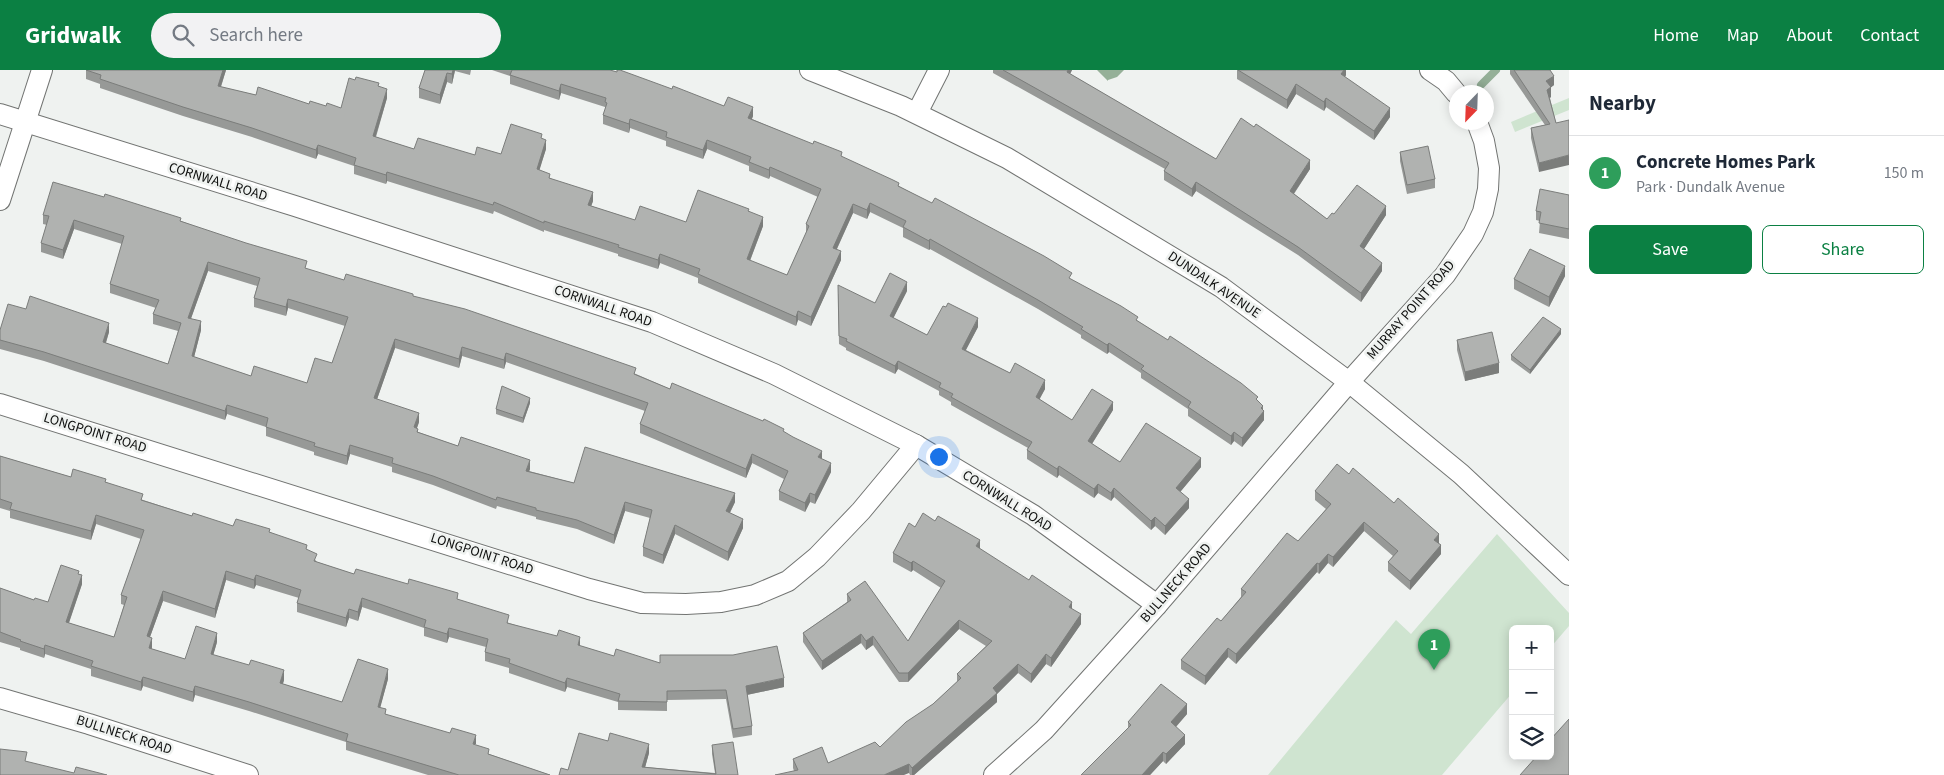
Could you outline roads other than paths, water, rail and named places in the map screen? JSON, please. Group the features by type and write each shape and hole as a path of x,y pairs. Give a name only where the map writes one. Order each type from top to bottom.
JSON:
{"street":[{"path":"0,200 42,70"},
{"name":"DUNDALK AVENUE","path":"810,70 917,114 1008,158 1221,287 1349,382 1461,474 1569,575"},
{"path":"917,114 939,70"},
{"path":"1430,70 1449,85"},
{"name":"CORNWALL ROAD","path":"0,114 295,206 652,322 774,374 916,445 1033,515 1157,605"},
{"name":"MURRAY POINT ROAD","path":"1349,382 1445,275 1473,234 1483,212 1488,189 1489,168 1480,130"},
{"name":"BULLNECK ROAD","path":"994,775 1044,730 1157,605 1349,382"},
{"name":"LONGPOINT ROAD","path":"0,404 589,589 642,603 686,604 721,602 755,595 788,581 817,557 861,510 916,445"},
{"name":"BULLNECK ROAD","path":"0,698 89,724 248,775"}],"waterway":[{"path":"1481,85 1496,70"}],"place":[{"name":"Concrete Homes Park","path":"1434,670"}]}
